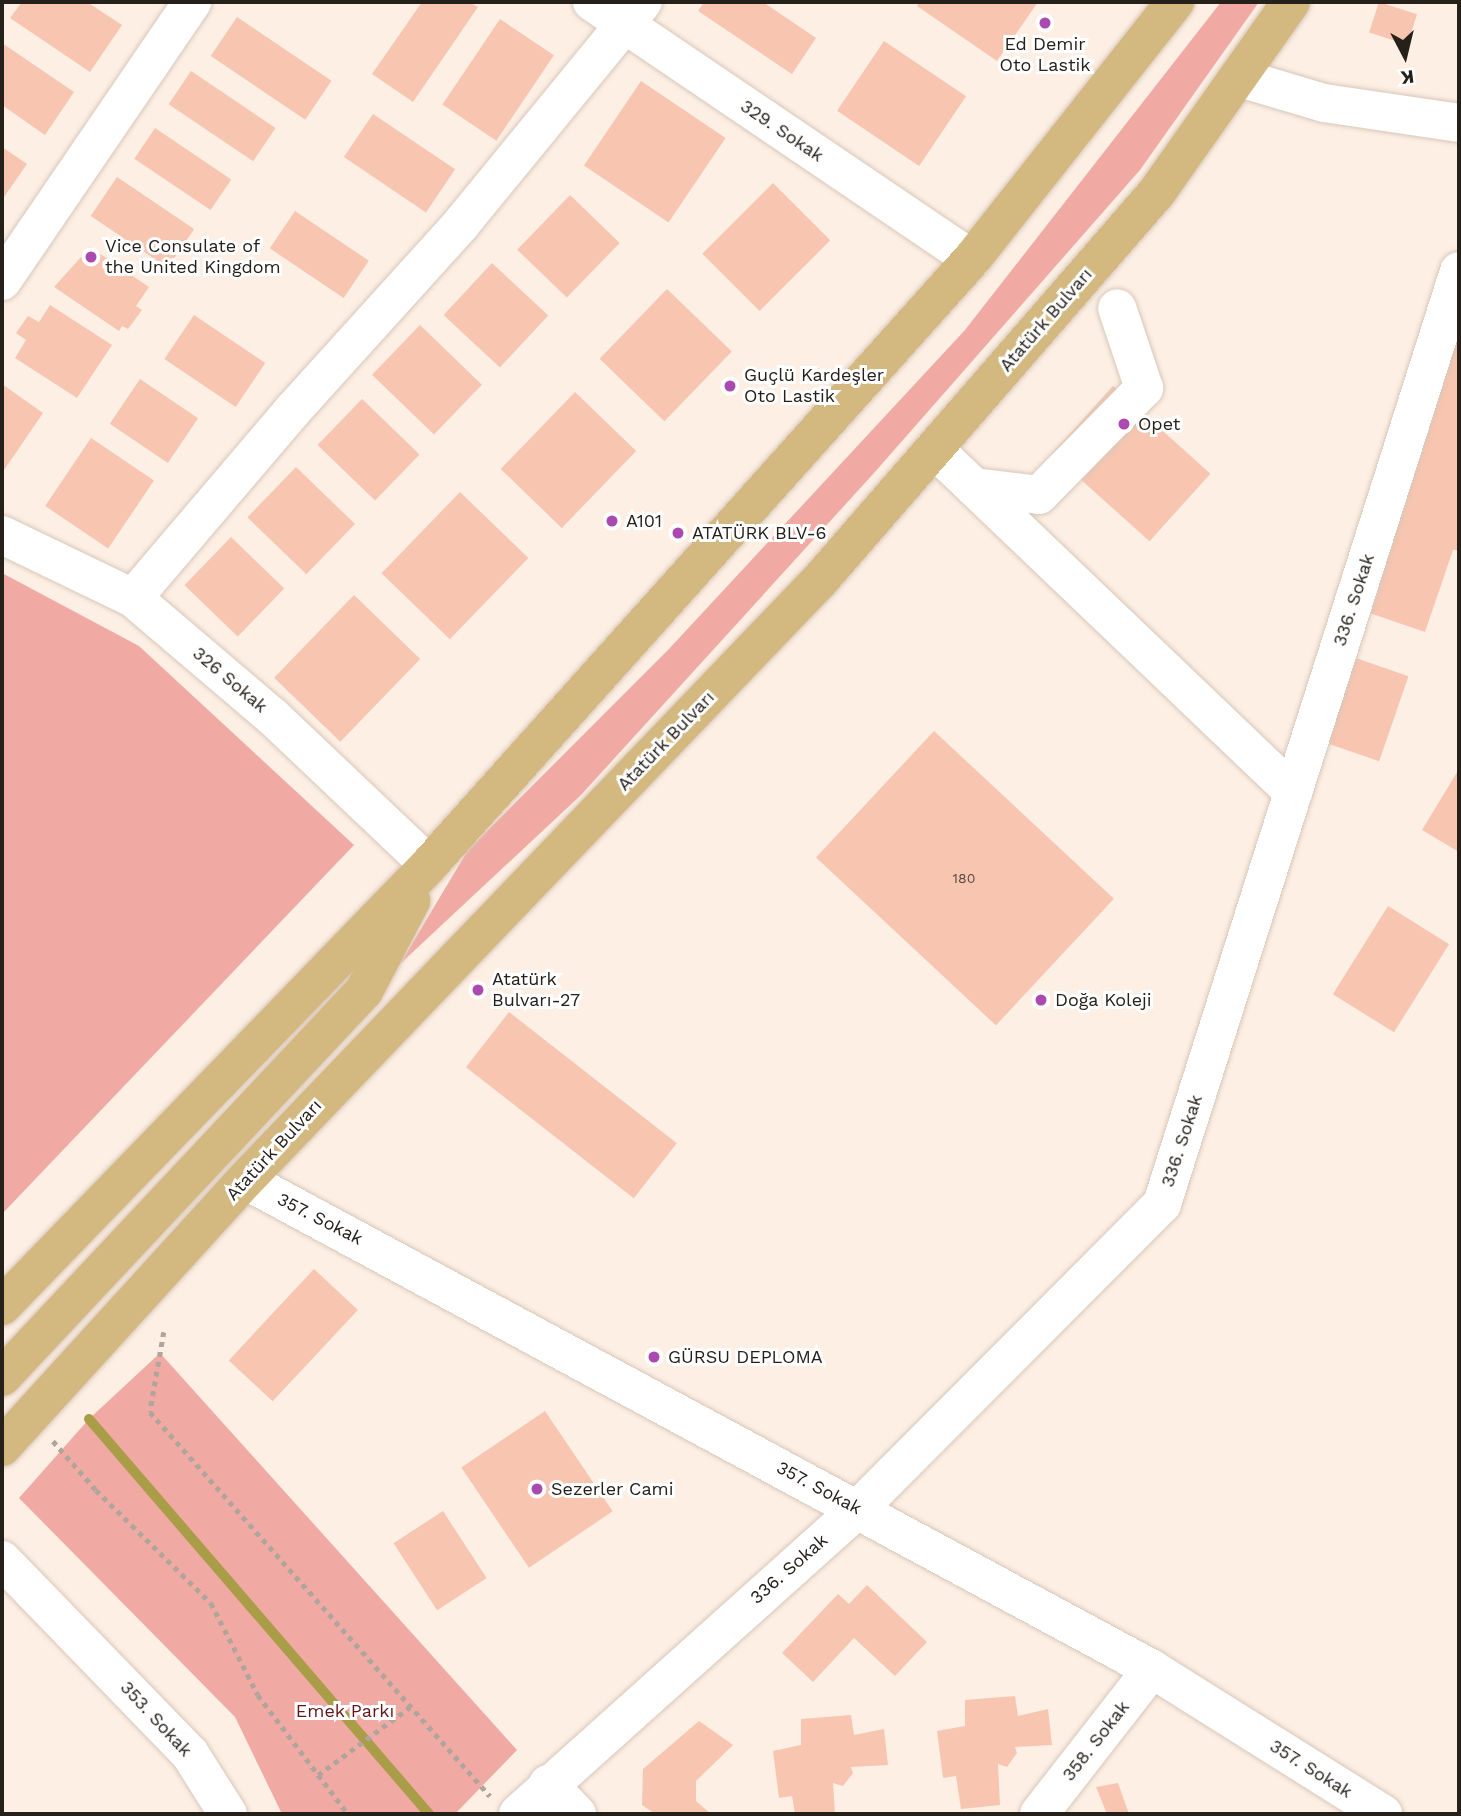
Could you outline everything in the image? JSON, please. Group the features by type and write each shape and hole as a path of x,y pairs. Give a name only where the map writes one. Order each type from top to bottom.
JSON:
{"main road":[{"path":"2,1306 429,865 972,259 1175,2"},
{"name":"Atatürk Bulvarı","path":"2,1447 245,1180 821,579 1157,192 1240,78 1291,2"},
{"path":"2,1377 364,991 429,865"}],"street":[{"path":"2,281 192,2"},
{"name":"329. Sokak","path":"592,2 635,14 972,259"},
{"path":"133,598 294,410 461,224 635,14"},
{"path":"1240,78 1324,103 1459,122"},
{"name":"336. Sokak","path":"508,1810 548,1784 858,1509 1162,1204 1459,271"},
{"path":"974,487 1040,495 1144,388 1117,308"},
{"path":"934,449 1293,792"},
{"name":"326 Sokak","path":"2,535 133,598 273,717 429,865"},
{"name":"357. Sokak","path":"245,1180 1152,1669 1383,1814"},
{"path":"2,1560 73,1633"},
{"path":"2,1578 73,1633"},
{"name":"353. Sokak","path":"73,1633 190,1754 228,1814"},
{"name":"358. Sokak","path":"1039,1814 1152,1669"},
{"path":"548,1784 577,1814"}],"path":[{"path":"164,1332 150,1412 411,1706 508,1810"},
{"path":"50,1437 96,1490 211,1603 258,1695 348,1814"},
{"path":"318,1775 411,1706"}],"green space":[{"path":"1221,2 1259,2 1140,170 874,473 581,795 400,964 468,850 668,650 965,330"},
{"path":"2,573 139,646 354,845 2,1214"},
{"name":"Emek Parkı","path":"160,1353 517,1750 455,1814 282,1814 235,1717 19,1498 89,1419"}],"building":[{"path":"22,2 87,2 122,25 90,72 10,18"},
{"path":"422,2 469,2 478,7 413,102 372,74"},
{"path":"704,2 763,2 816,38 792,74 698,11"},
{"path":"919,2 1038,2 997,61 917,6"},
{"path":"1379,2 1417,14 1407,45 1369,32"},
{"path":"237,17 332,81 305,120 211,56"},
{"path":"500,19 554,55 496,141 442,104"},
{"path":"884,41 966,96 919,166 837,111"},
{"path":"2,43 74,92 45,135 2,105"},
{"path":"191,71 276,128 253,161 169,104"},
{"path":"641,81 726,138 669,223 584,166"},
{"path":"373,114 455,169 426,212 344,157"},
{"path":"155,128 231,179 211,210 134,159"},
{"path":"2,147 27,164 2,200"},
{"path":"117,177 194,229 168,268 91,216"},
{"path":"773,183 830,240 760,311 702,254"},
{"path":"570,195 620,243 567,298 517,250"},
{"path":"295,211 369,261 344,298 270,248"},
{"path":"90,247 149,287 136,306 142,310 128,329 122,326 119,331 54,287"},
{"path":"492,263 548,316 500,367 444,315"},
{"path":"667,289 732,352 664,421 600,359"},
{"path":"50,305 112,345 77,398 15,358 26,340 16,333 28,316 39,322"},
{"path":"1459,307 1459,550 1453,550 1425,632 1355,608"},
{"path":"194,315 265,363 236,407 164,359"},
{"path":"420,325 482,385 434,434 372,375"},
{"path":"140,379 198,418 168,463 110,424"},
{"path":"2,384 43,413 2,473"},
{"path":"1113,386 1210,474 1149,541 1052,454"},
{"path":"575,392 636,451 562,528 501,469"},
{"path":"362,399 420,455 375,501 318,445"},
{"path":"91,438 154,480 108,548 45,506"},
{"path":"296,467 355,524 306,574 247,517"},
{"path":"460,492 528,558 450,639 382,573"},
{"path":"231,537 284,588 238,637 184,585"},
{"path":"354,595 420,659 340,742 274,678"},
{"path":"1347,655 1408,676 1379,761 1318,740"},
{"path":"934,731 1114,899 996,1025 816,858"},
{"path":"1459,769 1459,852 1422,830"},
{"path":"1388,906 1449,944 1394,1032 1333,994"},
{"path":"509,1012 677,1143 634,1198 466,1067"},
{"path":"314,1269 358,1310 273,1401 229,1360"},
{"name":"Sezerler Cami","path":"545,1411 613,1511 529,1568 461,1467"},
{"path":"443,1511 487,1578 437,1610 394,1543"},
{"path":"867,1585 927,1642 895,1676 854,1638 813,1682 782,1653 838,1594 849,1604"},
{"path":"1015,1696 1018,1716 1048,1709 1052,1745 1015,1747 1017,1753 1007,1767 998,1764 1000,1805 961,1809 956,1776 943,1778 937,1731 965,1726 965,1700"},
{"path":"851,1715 854,1735 884,1729 888,1765 851,1767 853,1773 843,1786 833,1783 835,1814 795,1814 792,1796 779,1798 773,1751 801,1745 801,1719"},
{"path":"699,1721 733,1745 696,1781 696,1801 711,1814 655,1814 642,1805 643,1769"},
{"path":"1118,1783 1129,1814 1107,1814 1096,1787"}],"waterway":[{"path":"89,1419 429,1814"}],"place":[{"name":"Ed Demir Oto Lastik","path":"1045,23"},
{"name":"Vice Consulate of the United Kingdom","path":"91,257"},
{"name":"Guçlü Kardeşler Oto Lastik","path":"730,386"},
{"name":"Opet","path":"1124,424"},
{"name":"A101","path":"612,521"},
{"name":"ATATÜRK BLV-6","path":"678,533"},
{"name":"Atatürk Bulvarı-27","path":"478,990"},
{"name":"Doğa Koleji","path":"1041,1000"},
{"name":"GÜRSU DEPLOMA","path":"654,1357"},
{"name":"Sezerler Cami","path":"537,1489"}]}
